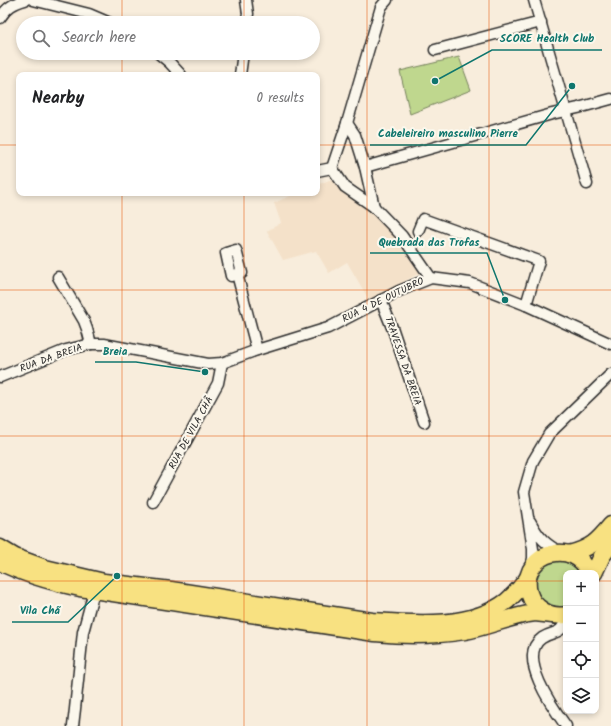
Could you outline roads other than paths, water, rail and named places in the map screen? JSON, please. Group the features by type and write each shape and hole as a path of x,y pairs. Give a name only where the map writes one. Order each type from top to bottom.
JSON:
{"main road":[{"path":"0,548 15,556 45,568 104,582 171,590 372,621 398,623 442,623 474,617 493,610 508,600 516,592 536,562 544,556 553,553 565,553 585,549 598,540 611,525"},
{"path":"595,570 602,556 611,544"},
{"path":"565,553 577,558 583,563 587,570"},
{"path":"0,562 26,574 44,580 94,591 394,635 443,634 466,631 536,613 562,616"},
{"path":"529,574 528,586 531,600 541,610 547,613 562,616"}],"street":[{"path":"0,18 3,13 14,3 26,0"},
{"path":"33,0 94,16"},
{"path":"246,0 248,16"},
{"path":"332,168 347,123 381,7 387,0"},
{"path":"534,0 587,184"},
{"path":"435,50 541,22"},
{"path":"166,60 178,72"},
{"path":"240,72 242,60"},
{"path":"365,166 611,99"},
{"path":"347,123 355,135 365,166 374,207"},
{"path":"320,170 332,168"},
{"path":"332,168 345,187 374,207 402,236 431,278"},
{"path":"418,231 423,219 539,261 526,305"},
{"path":"237,274 257,350"},
{"path":"58,277 84,320 91,344"},
{"name":"RUA 4 DE OUTUBRO","path":"222,363 257,350 328,328 399,291 431,278 470,283 526,305 611,344"},
{"name":"TRAVESSA DA BREIA","path":"381,300 393,330 424,422"},
{"name":"RUA DA BREIA","path":"0,377 66,350 91,344 104,344 208,364 222,363"},
{"name":"RUA DE VILA CHÃ","path":"153,502 218,383 222,363"},
{"path":"529,574 533,558 533,549 524,492 533,461 548,434 611,374"},
{"path":"527,516 542,539 551,547 565,553"},
{"path":"73,726 83,632 94,591"},
{"path":"562,616 564,623 560,630 541,639 534,648 533,656 540,684 566,726"}],"place":[{"name":"SCORE Health Club","path":"435,81"},
{"name":"Cabeleireiro masculino Pierre","path":"572,86"},
{"name":"Quebrada das Trofas","path":"505,300"},
{"name":"Breia","path":"205,372"},
{"name":"Vila Chã","path":"117,576"}]}
